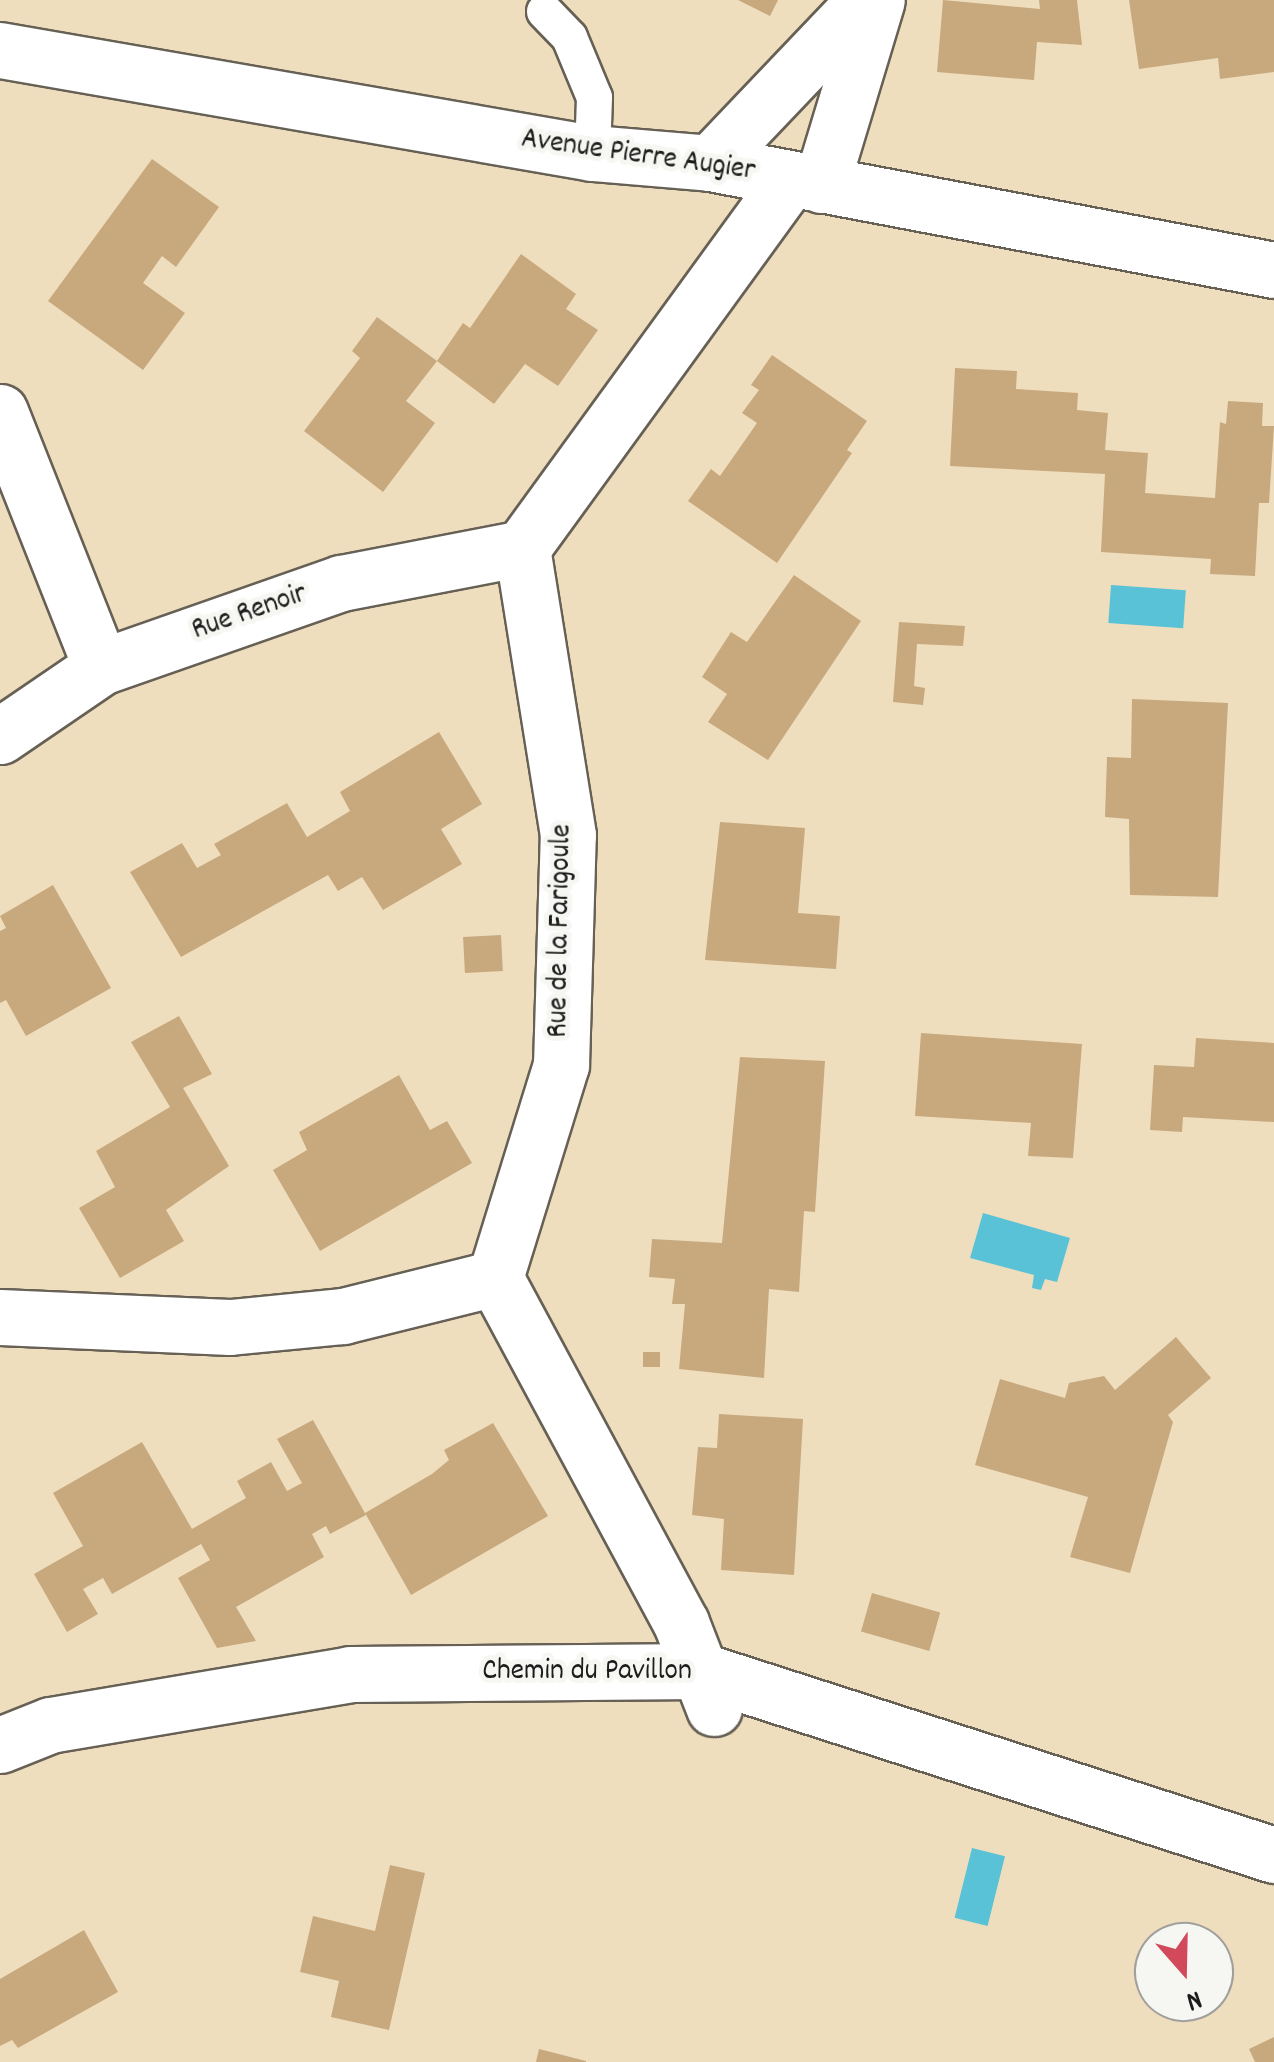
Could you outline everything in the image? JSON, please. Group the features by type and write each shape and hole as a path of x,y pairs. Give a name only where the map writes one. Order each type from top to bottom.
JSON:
{"street":[{"path":"710,163 865,0"},
{"path":"522,548 805,182 876,0"},
{"name":"Avenue Pierre Augier","path":"0,50 592,153 710,163 1274,270"},
{"path":"0,412 101,667"},
{"name":"Rue Renoir","path":"0,736 101,667 340,583 522,548"},
{"name":"Rue de la Farigoule","path":"495,1278 560,1065 568,835 522,548"},
{"path":"0,1317 230,1327 344,1316 495,1278 681,1623 708,1690"},
{"name":"Chemin du Pavillon","path":"0,1745 50,1725 350,1674 708,1690 1274,1855"}],"lane":[{"path":"544,10 569,37 594,97 592,153"}],"water":[{"path":"1111,585 1186,590 1183,628 1108,623"},
{"path":"983,1213 1070,1238 1057,1282 1045,1279 1041,1290 1032,1288 1034,1275 970,1258"},
{"path":"972,1848 1005,1856 988,1926 955,1918"}],"building":[{"path":"738,0 778,0 770,16"},
{"path":"943,0 1040,9 1039,0 1077,0 1082,45 1037,42 1034,80 937,72"},
{"path":"1129,0 1274,0 1274,72 1220,79 1218,58 1139,69"},
{"path":"152,159 219,207 176,267 162,256 143,283 185,313 143,370 48,301"},
{"path":"521,254 576,294 566,309 598,330 558,386 525,364 494,404 437,361 463,323 470,328"},
{"path":"377,317 437,361 406,401 435,423 383,492 304,431 360,358 352,351"},
{"path":"772,355 867,421 847,450 852,453 777,563 688,501 711,469 720,476 757,423 742,413 759,390 751,385"},
{"path":"955,368 1017,371 1016,389 1078,393 1077,410 1108,413 1105,450 1148,453 1145,493 1215,498 1220,422 1226,424 1228,401 1263,403 1262,426 1274,426 1269,503 1259,503 1255,576 1210,574 1211,559 1101,552 1105,474 950,466"},
{"path":"794,575 861,621 768,760 708,722 727,694 702,677 731,632 747,642"},
{"path":"899,622 965,626 963,646 917,644 914,686 925,688 923,705 893,702"},
{"path":"1132,699 1228,703 1218,897 1130,895 1129,819 1105,817 1107,757 1131,758"},
{"path":"439,732 482,804 441,829 462,864 383,910 362,877 338,891 328,875 181,957 130,872 182,843 197,868 221,855 214,844 287,803 307,837 350,811 340,792"},
{"path":"720,822 805,828 798,913 840,916 836,969 705,960"},
{"path":"53,885 111,988 26,1036 6,1000 0,1003 0,931 6,928 0,916"},
{"path":"501,935 503,971 465,973 463,937"},
{"path":"179,1016 212,1074 183,1088 229,1166 166,1210 184,1241 120,1278 79,1208 115,1187 96,1151 170,1107 131,1042"},
{"path":"921,1033 1082,1044 1073,1158 1028,1156 1031,1123 915,1116"},
{"path":"1196,1038 1274,1043 1274,1122 1183,1117 1182,1132 1150,1130 1154,1065 1194,1067"},
{"path":"740,1057 825,1061 815,1212 804,1211 799,1292 769,1289 764,1378 679,1369 685,1304 672,1304 675,1279 649,1277 652,1239 722,1243"},
{"path":"399,1075 430,1130 447,1121 472,1163 320,1251 273,1170 307,1150 299,1132"},
{"path":"1176,1337 1211,1378 1168,1415 1173,1422 1130,1573 1070,1557 1088,1497 975,1465 1000,1379 1065,1398 1069,1383 1104,1376 1115,1390"},
{"path":"643,1352 660,1352 660,1367 643,1367"},
{"path":"719,1414 803,1419 794,1575 721,1570 724,1519 692,1515 698,1447 717,1448"},
{"path":"313,1420 366,1515 330,1534 326,1526 312,1534 324,1557 236,1607 256,1641 217,1648 178,1578 210,1560 201,1544 112,1594 103,1578 83,1589 98,1614 67,1632 34,1574 83,1546 53,1493 142,1442 192,1529 246,1498 237,1481 271,1462 287,1491 302,1483 277,1439"},
{"path":"493,1423 548,1516 411,1595 365,1513 432,1474 449,1460 444,1450"},
{"path":"872,1593 940,1613 929,1651 861,1631"},
{"path":"390,1865 425,1873 389,2030 331,2017 339,1981 300,1972 313,1916 375,1931"},
{"path":"84,1930 118,1992 18,2048 12,2040 0,2046 0,1979"},
{"path":"1274,2037 1274,2062 1255,2062 1249,2049"},
{"path":"539,2049 586,2061 586,2062 536,2062"}]}
